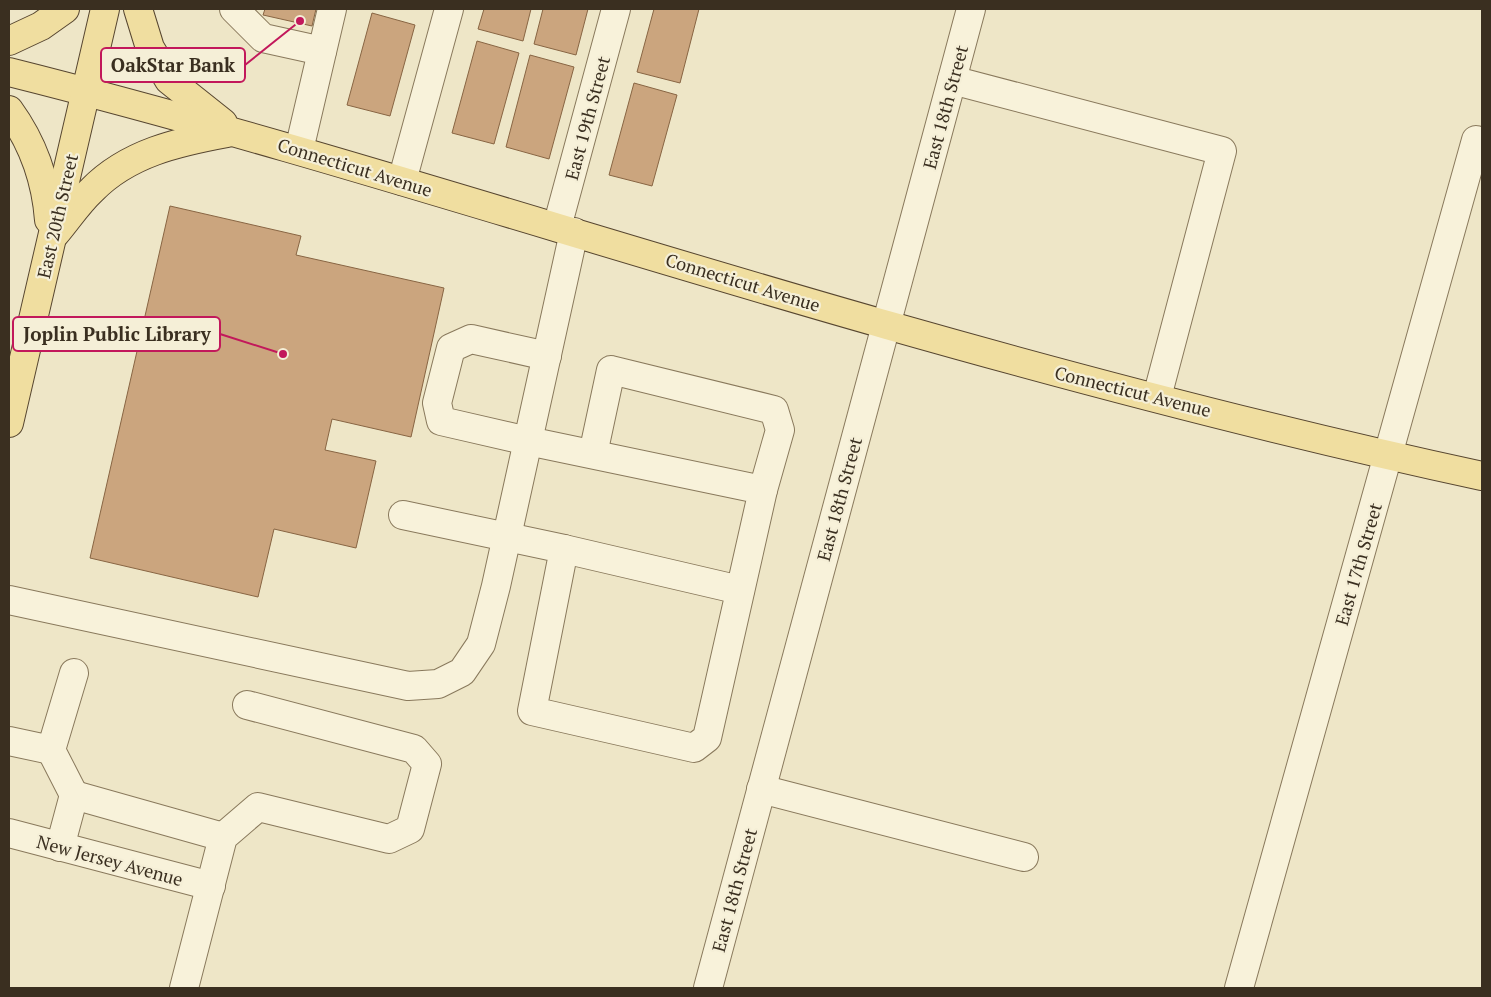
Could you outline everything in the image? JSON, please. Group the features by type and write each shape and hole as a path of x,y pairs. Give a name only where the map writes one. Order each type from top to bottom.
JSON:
{"main road":[{"path":"9,41 41,26 64,9"},
{"name":"East 20th Street","path":"9,419 105,9"},
{"path":"138,9 150,48 169,80 234,132"},
{"name":"Connecticut Avenue","path":"9,72 86,91 299,150 886,325 1388,456 1482,476"},
{"path":"9,110 34,152 44,183 51,240"},
{"path":"51,240 91,190 120,166 167,146 234,132"}],"street":[{"path":"234,9 263,38 322,51"},
{"path":"299,150 332,9"},
{"path":"402,181 449,9"},
{"name":"East 19th Street","path":"9,600 408,686 438,684 462,672 481,644 507,538 547,356 566,229 616,9"},
{"name":"East 18th Street","path":"708,988 971,9"},
{"path":"952,80 1222,151 1157,397"},
{"name":"East 17th Street","path":"1239,988 1476,140"},
{"path":"547,356 471,339 451,348 437,403 441,421 763,490"},
{"path":"564,550 532,711 694,748 707,738 763,490 780,430 774,410 611,370 593,454"},
{"path":"403,515 740,590"},
{"path":"60,847 74,795 51,750 74,673"},
{"path":"184,988 223,837 258,807 390,839 410,829 427,764 414,749 248,704"},
{"path":"9,741 51,750"},
{"path":"761,789 1024,857"},
{"path":"74,795 223,837"},
{"name":"New Jersey Avenue","path":"9,833 211,886"}],"building":[{"path":"265,9 316,9 312,26 263,15"},
{"path":"484,9 531,9 523,41 478,29"},
{"path":"543,9 588,9 576,55 534,44"},
{"path":"654,9 699,9 680,83 637,72"},
{"path":"372,13 415,25 390,116 347,105"},
{"path":"477,41 519,53 494,144 452,133"},
{"path":"530,55 574,67 549,159 506,147"},
{"path":"634,83 677,95 652,186 609,175"},
{"path":"170,206 301,236 296,255 444,288 411,437 332,419 325,450 376,461 356,548 274,529 258,597 90,558"}],"place":[{"name":"OakStar Bank","path":"300,21"},
{"name":"Joplin Public Library","path":"283,354"}]}
